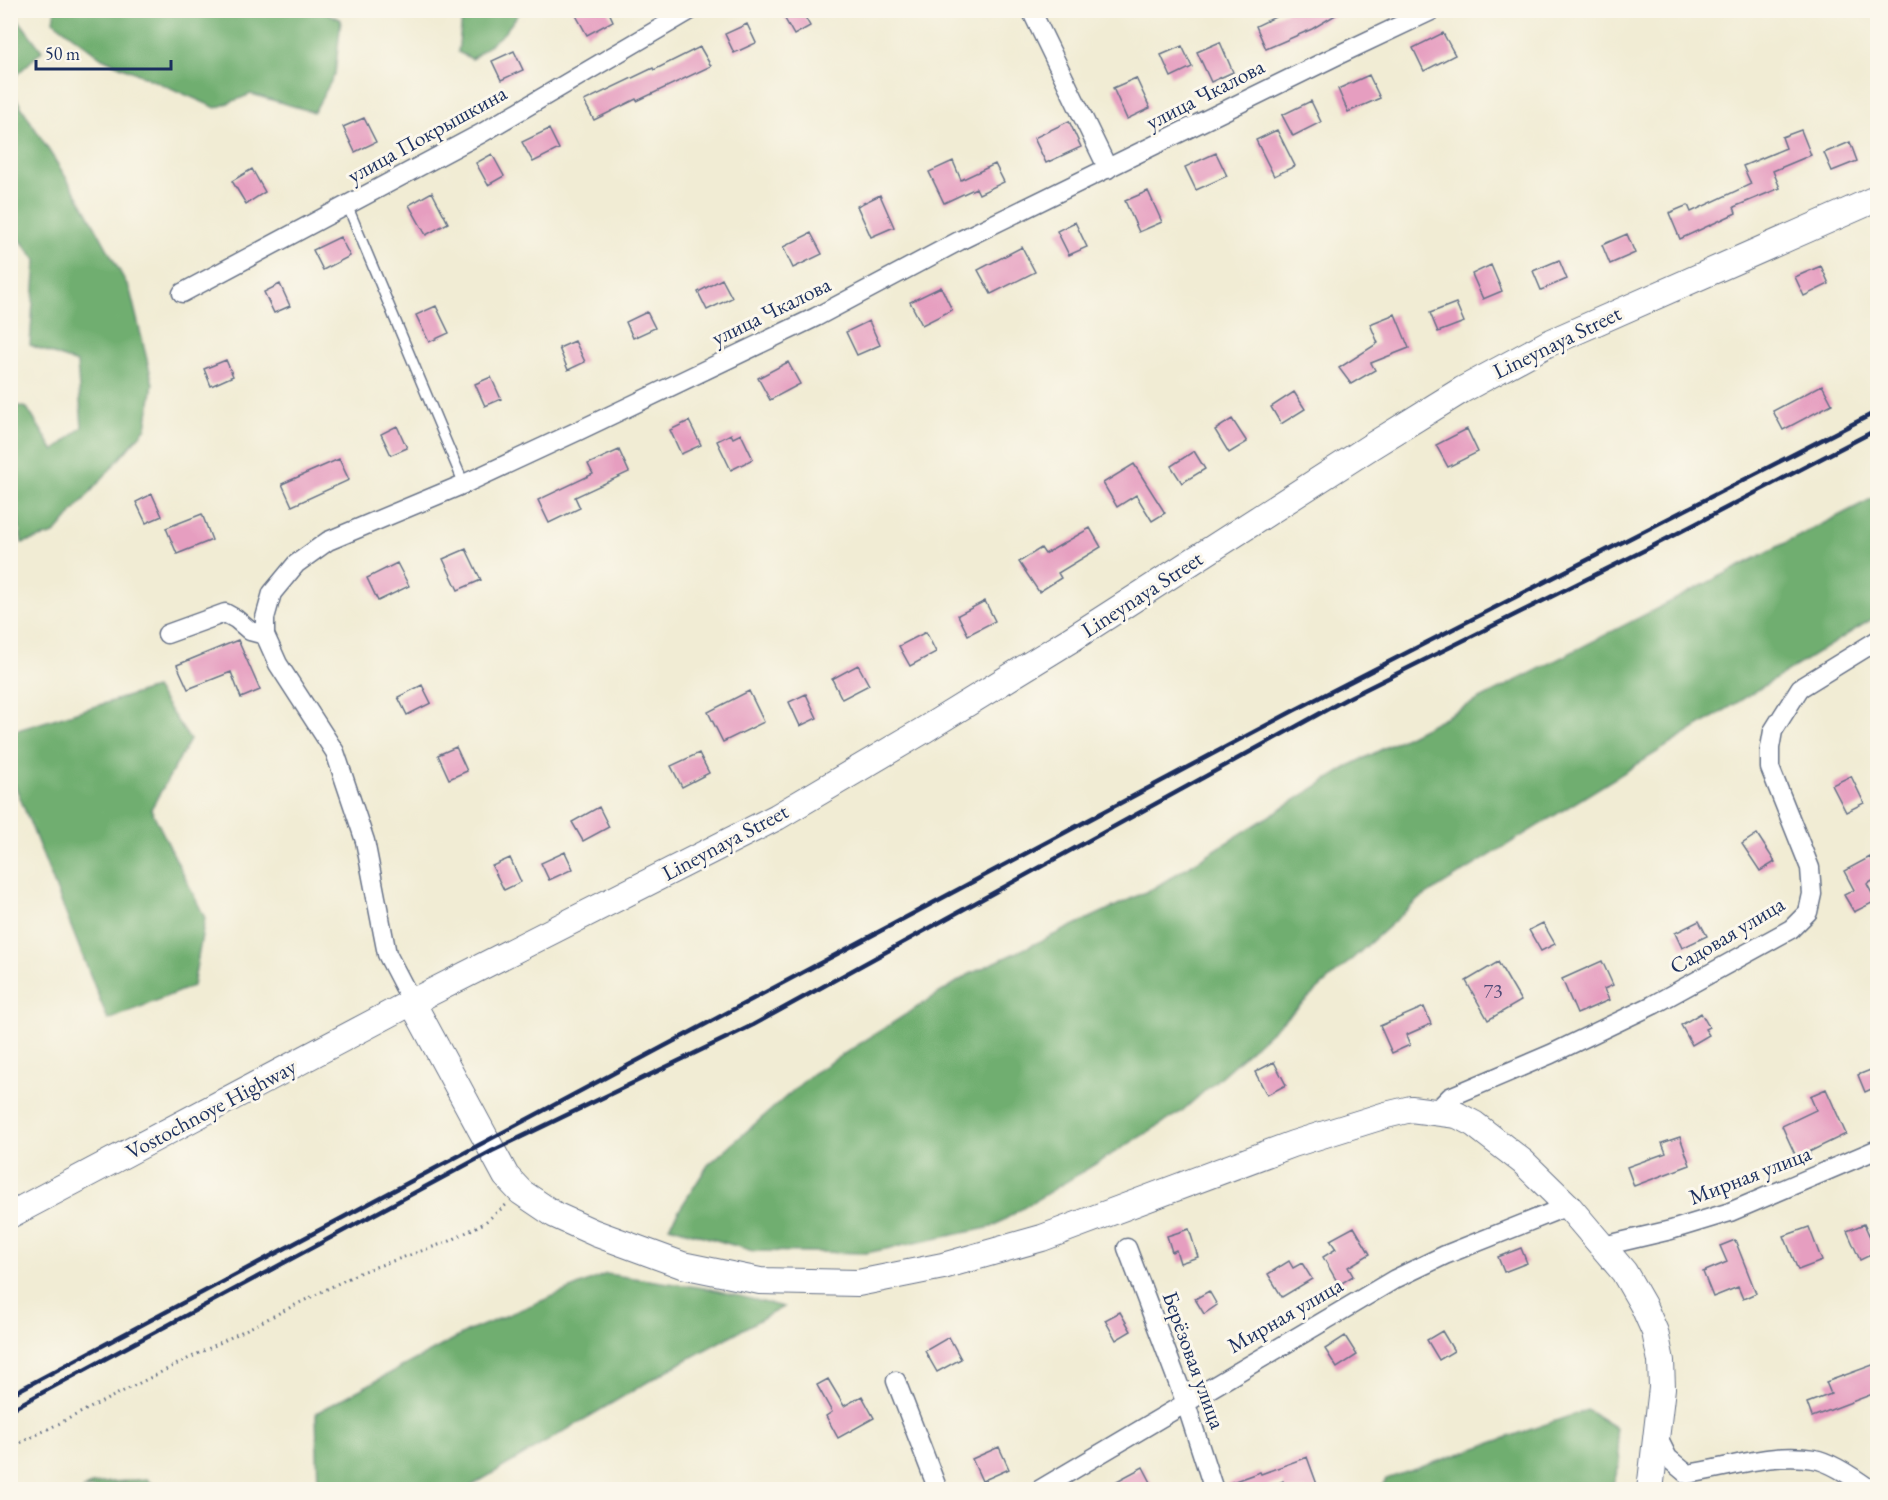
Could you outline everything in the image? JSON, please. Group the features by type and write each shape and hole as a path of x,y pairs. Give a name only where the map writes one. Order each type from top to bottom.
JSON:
{"main road":[{"name":"Lineynaya Street","path":"412,1002 777,817 1070,640 1370,447 1471,385 1547,344 1878,198"},
{"path":"412,1002 506,1176 521,1192 555,1215 682,1265 760,1281 858,1283 943,1266 1042,1238 1293,1144 1386,1115 1411,1108 1457,1115 1474,1124 1523,1162 1568,1206 1624,1272 1643,1305 1654,1332 1661,1361 1662,1388 1650,1490"},
{"name":"Vostochnoye Highway","path":"10,1215 412,1002"}],"street":[{"name":"улица Покрышкина","path":"182,293 482,133 691,10"},
{"path":"1031,10 1108,169"},
{"name":"улица Чкалова","path":"265,635 264,618 272,593 296,564 328,541 464,484 816,316 959,241 1433,10"},
{"path":"167,634 225,613 250,631 265,635 278,664 335,752 365,841 387,954 412,1002"},
{"name":"Садовая улица","path":"1436,1111 1450,1096 1551,1054 1653,1005 1791,929 1808,912 1812,894 1810,868 1770,768 1773,731 1800,688 1878,640"},
{"name":"Мирная улица","path":"1603,1245 1671,1230 1730,1212 1878,1149"},
{"name":"Мирная улица","path":"1039,1490 1185,1401 1395,1279 1445,1255 1568,1206"},
{"name":"Берёзовая улица","path":"1126,1248 1185,1401 1214,1490"},
{"path":"896,1381 938,1490"},
{"path":"1657,1436 1668,1458 1687,1474 1722,1469 1759,1459 1816,1459 1850,1476 1871,1490"}],"lane":[{"path":"347,205 464,484"}],"path":[{"path":"10,1448 361,1272 450,1241 484,1223 521,1192"}],"green space":[{"path":"55,10 323,11 341,20 335,74 314,112 251,94 216,108 102,58 53,21"},
{"path":"463,10 521,11 504,33 472,59 458,52"},
{"path":"10,11 42,51 11,80"},
{"path":"10,89 84,206 130,290 153,384 146,428 54,534 22,543 11,471 11,404 27,408 54,451 82,427 77,363 30,345 36,260 11,228"},
{"path":"1877,496 1877,616 1418,900 1181,1112 992,1227 866,1253 753,1251 669,1226 708,1165 812,1074 968,975 1154,888 1351,765"},
{"path":"155,688 190,740 151,809 205,918 193,986 108,1020 11,775 11,732"},
{"path":"606,1274 711,1289 783,1307 668,1370 466,1489 325,1490 318,1486 316,1413 467,1332"},
{"path":"1587,1410 1616,1428 1620,1463 1611,1489 1380,1489 1386,1479"},
{"path":"147,1479 159,1489 84,1489 92,1484"}],"building":[{"path":"573,10 608,10 613,21 587,35"},
{"path":"780,10 801,10 810,26 794,35"},
{"path":"1290,10 1344,10 1312,29 1266,49 1256,26"},
{"path":"747,24 756,43 734,53 725,34"},
{"path":"1443,33 1455,55 1424,71 1413,48"},
{"path":"1220,42 1233,72 1211,82 1197,52"},
{"path":"1182,46 1192,67 1171,77 1161,55"},
{"path":"700,47 711,66 594,120 584,101"},
{"path":"514,51 523,70 501,80 492,61"},
{"path":"1369,75 1380,98 1348,112 1338,89"},
{"path":"1136,78 1150,108 1127,119 1113,88"},
{"path":"1311,101 1321,122 1293,136 1282,115"},
{"path":"364,118 376,142 355,152 343,127"},
{"path":"1069,121 1081,147 1046,163 1034,138"},
{"path":"549,129 559,149 533,162 522,142"},
{"path":"1277,130 1295,166 1274,176 1256,140"},
{"path":"1801,130 1811,155 1773,171 1780,188 1734,207 1736,213 1680,239 1669,213 1688,205 1691,212 1751,184 1743,166 1786,148 1782,137"},
{"path":"1850,142 1857,161 1832,171 1824,153"},
{"path":"1216,153 1227,176 1196,190 1185,167"},
{"path":"492,154 504,176 488,185 476,163"},
{"path":"953,161 961,180 995,164 1004,182 979,194 976,188 944,203 929,172"},
{"path":"252,169 265,192 246,204 232,181"},
{"path":"1148,191 1162,222 1139,232 1125,201"},
{"path":"432,192 448,223 426,235 409,205"},
{"path":"880,195 894,227 871,237 857,206"},
{"path":"1075,222 1087,247 1069,255 1057,231"},
{"path":"811,233 822,254 793,268 783,247"},
{"path":"1627,234 1635,253 1610,264 1602,245"},
{"path":"340,237 350,256 323,270 313,250"},
{"path":"1022,247 1035,272 991,294 978,270"},
{"path":"1559,260 1567,279 1541,290 1533,271"},
{"path":"1491,265 1502,291 1483,299 1472,274"},
{"path":"1821,266 1829,284 1804,296 1795,277"},
{"path":"722,279 732,298 707,310 698,292"},
{"path":"280,284 290,306 274,313 264,292"},
{"path":"941,287 952,310 922,325 910,302"},
{"path":"1456,303 1464,322 1438,332 1430,313"},
{"path":"436,306 449,333 429,342 416,315"},
{"path":"647,312 655,328 633,338 626,322"},
{"path":"1395,314 1409,348 1371,363 1375,370 1351,384 1339,368 1378,343 1370,324"},
{"path":"869,321 880,345 857,355 846,332"},
{"path":"575,341 585,362 568,370 559,348"},
{"path":"226,360 233,376 211,386 204,369"},
{"path":"788,362 800,384 770,400 758,378"},
{"path":"491,377 501,399 485,406 475,384"},
{"path":"1822,385 1832,404 1783,430 1773,411"},
{"path":"1294,392 1305,409 1281,424 1271,407"},
{"path":"1232,419 1247,442 1229,453 1215,430"},
{"path":"689,421 701,445 681,454 670,430"},
{"path":"397,426 407,448 391,455 381,434"},
{"path":"1467,429 1478,452 1448,467 1436,445"},
{"path":"731,434 733,438 741,434 753,459 731,470 717,441"},
{"path":"619,450 629,472 575,497 580,508 549,523 538,500 593,474 588,464"},
{"path":"1194,451 1205,469 1182,483 1171,466"},
{"path":"339,459 349,480 292,506 282,484"},
{"path":"1134,464 1165,513 1152,521 1136,495 1117,507 1103,483"},
{"path":"152,494 162,516 146,523 136,502"},
{"path":"202,514 212,540 177,554 166,528"},
{"path":"1090,528 1101,547 1058,573 1061,578 1039,592 1019,562 1041,548 1045,554"},
{"path":"466,549 481,580 458,590 443,559"},
{"path":"397,563 409,586 378,601 367,578"},
{"path":"985,601 995,621 968,635 958,615"},
{"path":"926,632 936,652 910,666 899,646"},
{"path":"238,640 260,690 241,698 231,672 188,689 177,665"},
{"path":"858,665 869,685 842,699 832,679"},
{"path":"422,685 431,703 407,715 398,697"},
{"path":"749,691 764,722 723,742 708,712"},
{"path":"806,694 817,718 800,726 789,702"},
{"path":"456,747 467,771 449,779 438,755"},
{"path":"699,753 709,773 682,787 671,766"},
{"path":"1851,776 1864,803 1846,812 1832,785"},
{"path":"599,807 609,827 583,841 572,822"},
{"path":"1757,834 1775,862 1760,871 1742,844"},
{"path":"565,852 573,869 549,880 541,863"},
{"path":"1870,857 1878,871 1878,878 1867,884 1876,901 1854,912 1844,895 1854,890 1844,871"},
{"path":"510,858 521,882 504,890 492,866"},
{"path":"1699,921 1707,936 1682,948 1675,933"},
{"path":"1543,923 1555,944 1541,951 1529,930"},
{"path":"1602,961 1613,985 1604,989 1609,1000 1577,1014 1562,979"},
{"path":"1498,962 1521,1001 1488,1020 1466,981"},
{"path":"1424,1007 1431,1024 1406,1035 1410,1045 1392,1053 1380,1026"},
{"path":"1701,1013 1709,1027 1705,1029 1709,1035 1692,1045 1681,1025"},
{"path":"1274,1062 1286,1085 1267,1095 1255,1072"},
{"path":"1878,1067 1878,1086 1865,1092 1858,1075"},
{"path":"1826,1089 1846,1134 1809,1152 1810,1155 1798,1161 1782,1126 1816,1110 1810,1096"},
{"path":"1680,1137 1690,1165 1634,1186 1627,1167 1666,1153 1662,1143"},
{"path":"1864,1224 1877,1252 1860,1260 1847,1231"},
{"path":"1354,1227 1370,1254 1348,1267 1353,1276 1339,1285 1323,1257 1336,1249 1330,1240"},
{"path":"1809,1227 1822,1261 1798,1270 1784,1236"},
{"path":"1189,1229 1198,1257 1180,1263 1176,1250 1172,1252 1167,1236"},
{"path":"1735,1240 1756,1293 1743,1299 1738,1287 1713,1297 1703,1272 1727,1262 1720,1246"},
{"path":"1521,1248 1527,1263 1504,1272 1498,1257"},
{"path":"1289,1261 1293,1268 1302,1263 1312,1279 1282,1297 1268,1274"},
{"path":"1209,1291 1217,1305 1204,1314 1195,1299"},
{"path":"1120,1312 1131,1331 1116,1340 1105,1320"},
{"path":"1442,1331 1454,1351 1439,1360 1427,1340"},
{"path":"1345,1336 1357,1355 1337,1368 1325,1349"},
{"path":"949,1337 961,1359 937,1372 925,1351"},
{"path":"1878,1363 1878,1392 1812,1417 1807,1403 1831,1394 1826,1382"},
{"path":"828,1379 844,1406 862,1396 874,1418 838,1438 826,1416 832,1412 817,1385"},
{"path":"999,1447 1009,1469 982,1481 972,1459"},
{"path":"1307,1457 1319,1490 1284,1490 1283,1481 1266,1488 1267,1490 1225,1490 1224,1485"},
{"path":"1143,1467 1155,1490 1100,1490"}],"railway":[{"path":"10,1395 1293,711 1878,411"},
{"path":"10,1410 492,1151 753,1025 1348,698 1649,548 1878,429"}]}
